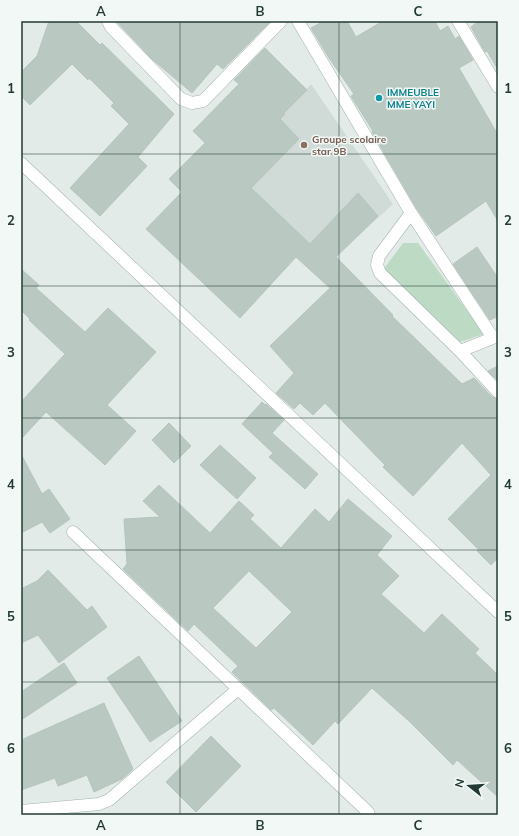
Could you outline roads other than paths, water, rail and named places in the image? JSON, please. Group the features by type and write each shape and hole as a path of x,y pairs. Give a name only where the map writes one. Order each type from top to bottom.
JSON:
{"street":[{"path":"108,21 111,27 181,99 192,103 203,101 281,21"},
{"path":"298,21 411,213 495,337 460,351"},
{"path":"458,21 498,87"},
{"path":"21,163 498,612"},
{"path":"411,213 379,256 377,265 380,273 460,351 498,392"},
{"path":"73,532 369,815"},
{"path":"21,811 100,804 109,800 238,689"}],"place":[{"name":"IMMEUBLE MME YAYI","path":"379,98"},
{"name":"Groupe scolaire star 9B","path":"304,145"}]}
